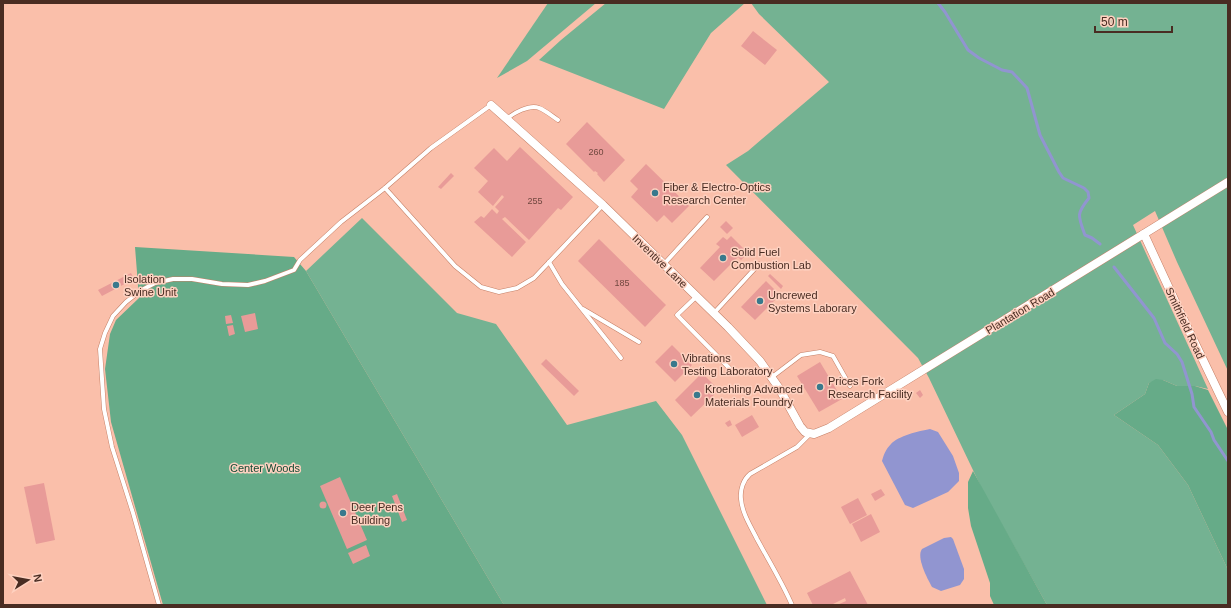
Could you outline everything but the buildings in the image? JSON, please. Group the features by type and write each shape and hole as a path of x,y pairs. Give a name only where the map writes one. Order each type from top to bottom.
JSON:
{"street":[{"name":"Inventive Lane","path":"491,105 603,206 697,296 760,360 779,388 800,426 805,432 810,434"},
{"name":"Plantation Road","path":"810,434 818,433 829,428 1228,182"},
{"name":"Smithfield Road","path":"1144,234 1228,412"}],"lane":[{"path":"159,605 133,513 112,447 104,409 100,349 105,333 113,316 126,302 140,291 155,283 173,279 192,279 222,284 248,285 265,281 294,270 300,260 341,222 385,188 431,148 491,105"},
{"path":"506,119 516,112 536,107 558,120"},
{"path":"385,188 455,266 480,287 499,292 517,288 534,278 603,206"},
{"path":"664,264 707,217"},
{"path":"549,262 562,284 621,358"},
{"path":"713,313 759,264"},
{"path":"697,296 677,315 734,373"},
{"path":"581,308 639,342"},
{"path":"772,378 801,355 820,352 833,356 850,386"},
{"path":"792,605 743,510 741,499 742,488 745,478 750,474 797,447 810,434"}],"green space":[{"path":"548,3 596,3 527,61 497,78"},
{"path":"606,3 745,3 711,33 664,109 539,60"},
{"path":"751,3 1228,3 1228,371 1155,211 1133,225 1208,389 1195,386 1177,386 1163,380 1149,383 1145,394 1114,415 1158,445 1188,485 1228,570 1228,605 1047,605 983,491 918,358 726,165 748,151 829,82 759,14"},
{"path":"362,218 457,313 496,324 567,425 656,401 682,435 767,605 504,605 306,271"},
{"name":"Center Woods","path":"135,247 294,257 306,271 504,605 163,605 111,422 105,369 110,334 116,320 139,298"},
{"path":"1156,379 1163,380 1177,386 1195,386 1208,390 1228,430 1228,570 1188,485 1158,445 1114,415 1145,394 1149,383"},
{"path":"973,471 1047,605 994,605 990,596 990,583 971,526 968,508 968,482"}],"water":[{"path":"930,429 938,432 953,456 959,473 959,481 948,492 913,508 905,505 882,461 886,450 894,441 909,434"},
{"path":"951,537 964,569 964,579 960,585 941,591 932,587 923,568 920,557 922,549 944,538"}],"waterway":[{"path":"938,3 968,50 979,58 1002,70 1012,72 1027,88 1040,135 1059,172 1063,178 1084,188 1088,192 1089,198 1080,212 1080,219 1085,235 1100,244"},
{"path":"1114,267 1154,318 1165,343 1177,354 1182,362 1192,394 1194,407 1228,461"}],"place":[{"name":"Fiber & Electro-Optics Research Center","path":"655,193"},
{"name":"Solid Fuel Combustion Lab","path":"723,258"},
{"name":"Isolation Swine Unit","path":"116,285"},
{"name":"Uncrewed Systems Laborary","path":"760,301"},
{"name":"Vibrations Testing Laboratory","path":"674,364"},
{"name":"Prices Fork Research Facility","path":"820,387"},
{"name":"Kroehling Advanced Materials Foundry","path":"697,395"},
{"name":"Deer Pens Building","path":"343,513"}]}
